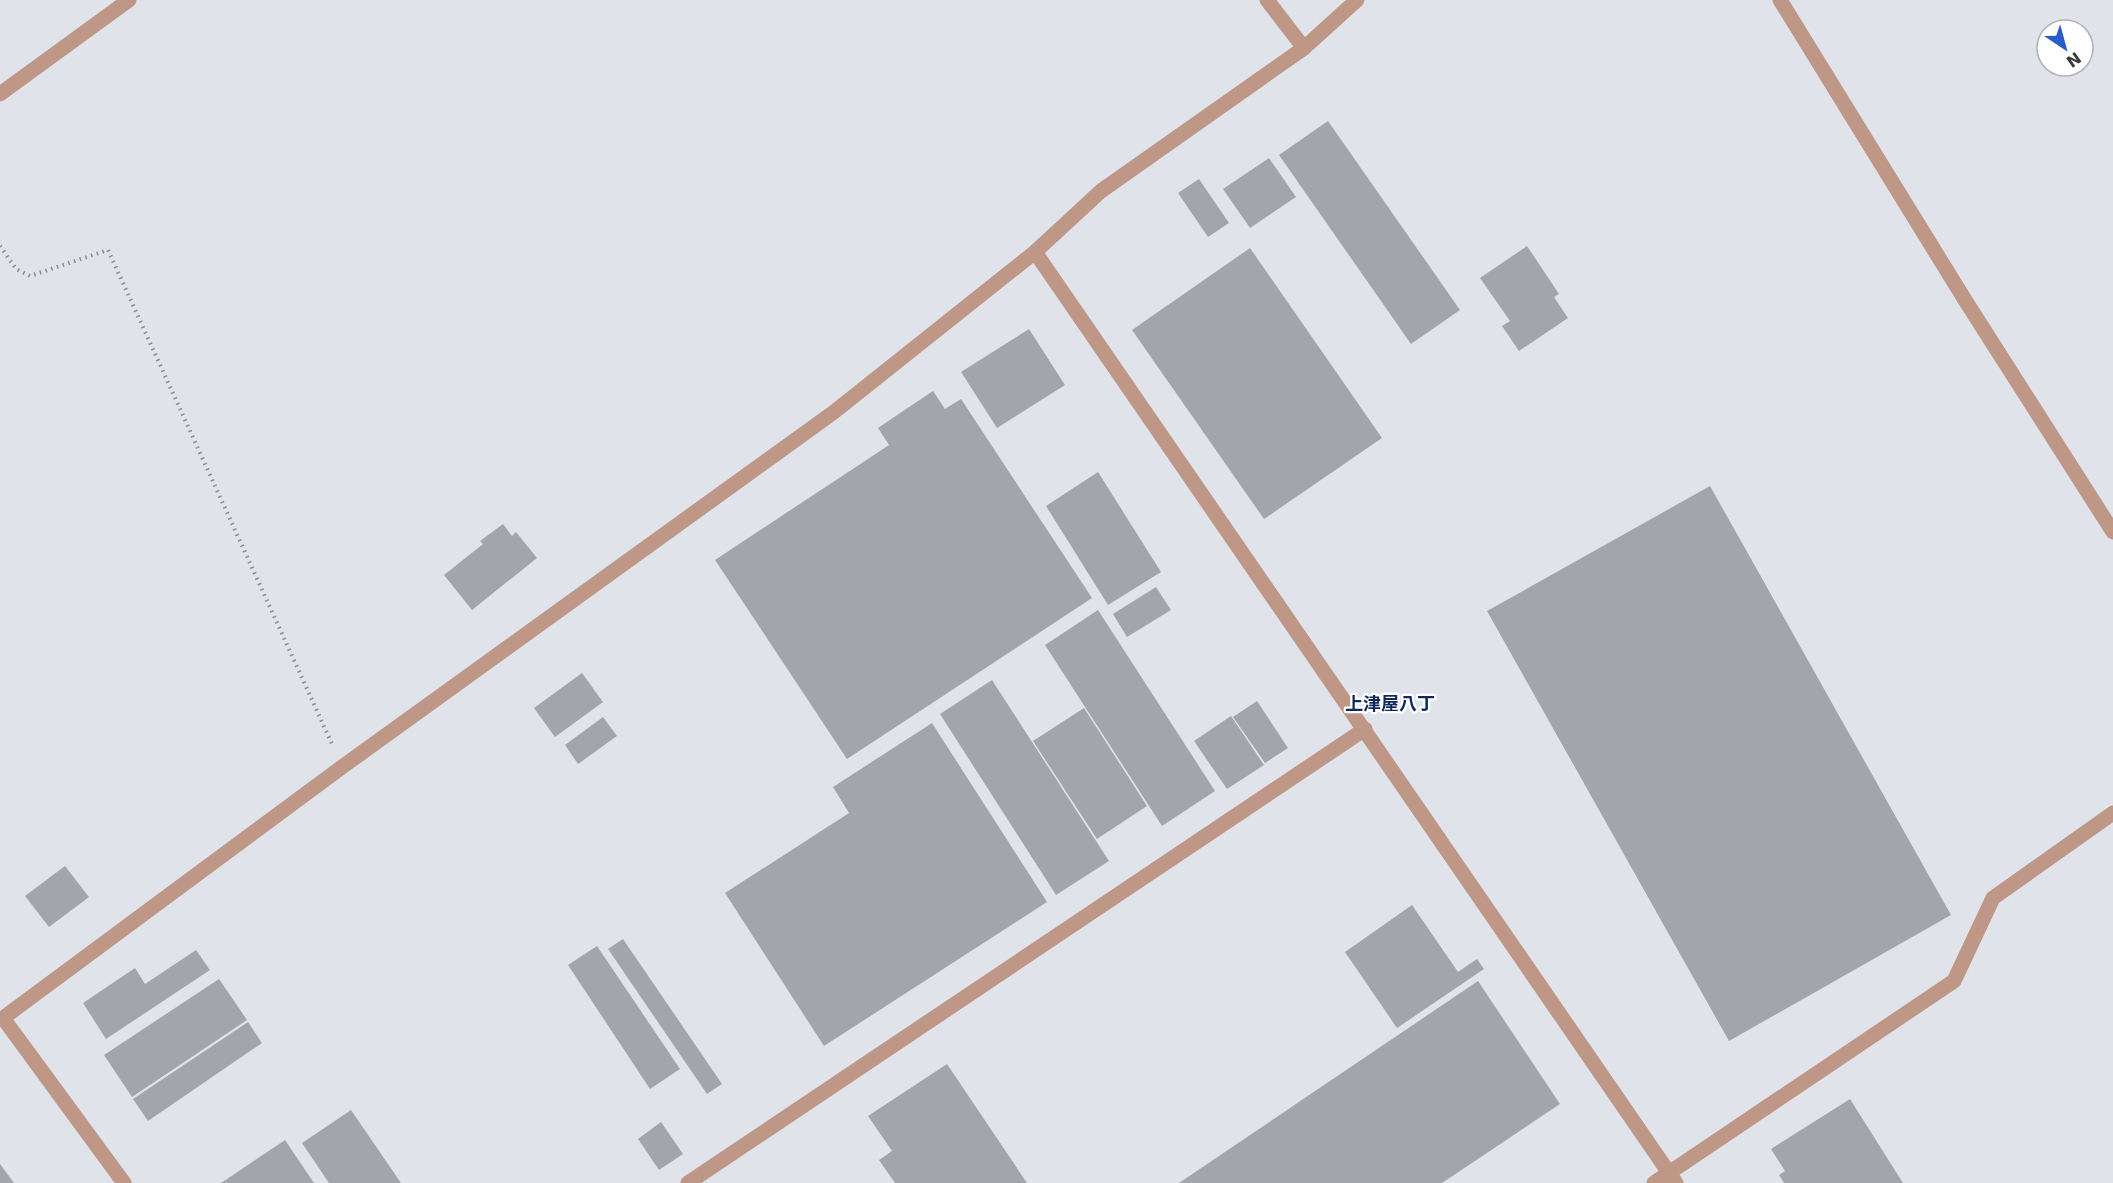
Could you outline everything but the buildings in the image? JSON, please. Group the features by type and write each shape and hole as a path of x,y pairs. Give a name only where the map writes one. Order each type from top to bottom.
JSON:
{"street":[{"path":"0,94 129,0"},
{"path":"1268,0 1304,48"},
{"path":"124,1183 1,1018 342,767 834,412 1035,252 1101,190 1304,48 1357,0"},
{"path":"1780,0 1965,300 2113,532"},
{"path":"1035,252 1672,1178"},
{"path":"688,1183 1365,729"},
{"path":"1654,1183 1672,1178 1954,981 1993,898 2113,813"}],"path":[{"path":"0,246 16,269 30,276 108,250 342,767"}],"district":[{"name":"上津屋八丁","path":"1390,703"}]}
